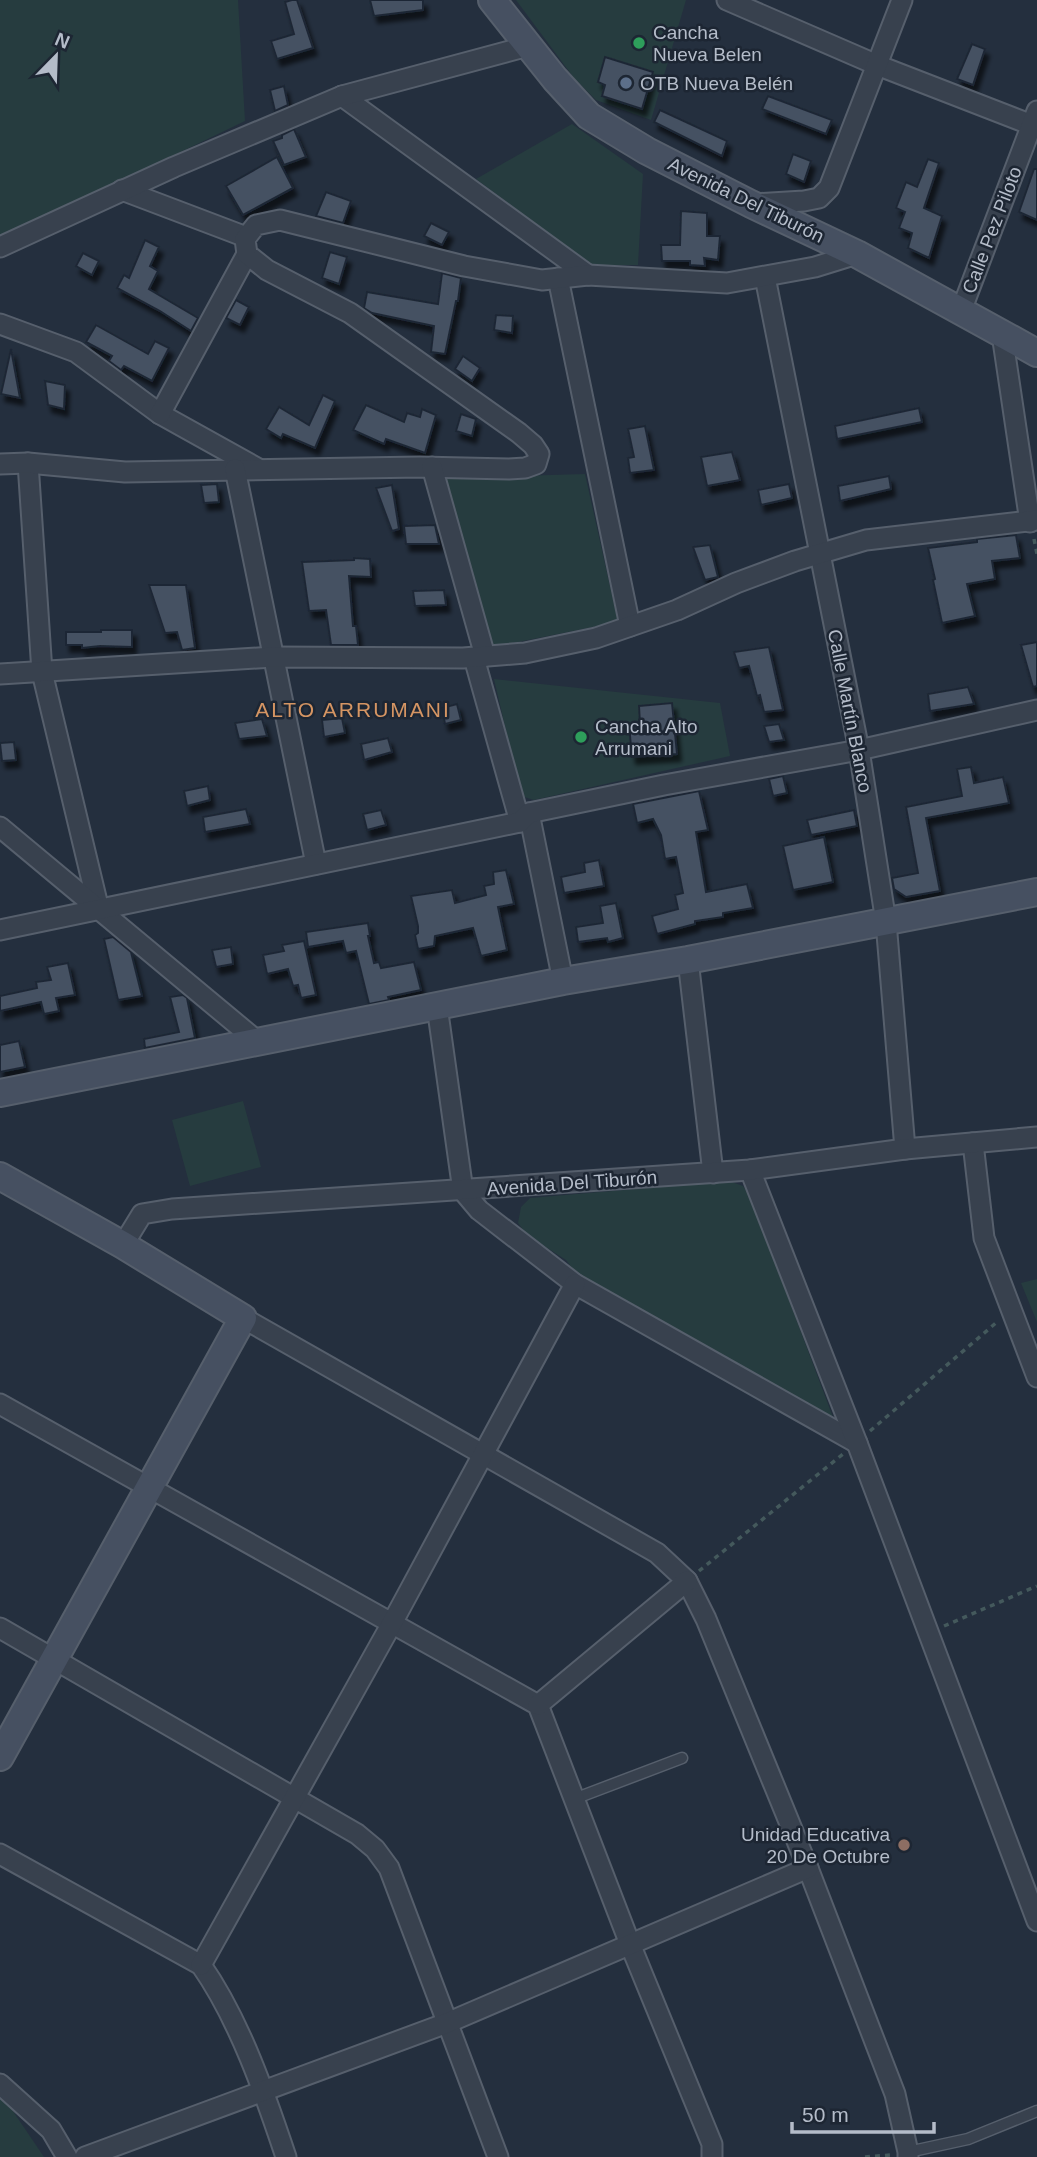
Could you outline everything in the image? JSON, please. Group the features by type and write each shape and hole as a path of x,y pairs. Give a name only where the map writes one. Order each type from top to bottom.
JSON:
{"street":[{"name":"Avenida Del Tiburón","path":"492,0 527,46 589,116 647,151 858,254 1037,353"},
{"path":"727,0 877,65 1035,121"},
{"path":"751,204 819,198 829,188 902,0"},
{"path":"0,247 122,190 342,96 527,46"},
{"path":"342,96 588,275"},
{"name":"Calle Pez Piloto","path":"961,311 1035,121"},
{"path":"0,464 28,463 125,472 525,468 536,464 540,454 533,444 350,313 267,270 246,246 122,190"},
{"path":"160,414 256,225 281,220 464,266 542,280 588,275 727,283 815,267 858,254"},
{"name":"Calle Martín Blanco","path":"765,277 859,750 886,922 905,1149"},
{"path":"558,278 630,626"},
{"path":"0,324 76,352 160,414 259,469"},
{"path":"0,674 274,657 479,657 525,653 596,638 677,610 736,583 866,540 1034,521 1002,334"},
{"path":"28,463 42,672 99,910"},
{"path":"432,467 479,657 525,817 563,981"},
{"path":"235,470 316,864"},
{"path":"0,930 316,864 664,785 859,750 1037,710"},
{"path":"0,827 257,1041"},
{"path":"0,1093 563,981 688,960 1037,892"},
{"path":"688,960 713,1173"},
{"path":"437,1006 463,1191 479,1210 575,1284 857,1443"},
{"name":"Avenida Del Tiburón","path":"123,1245 142,1214 172,1209 750,1170 905,1149 1037,1137"},
{"path":"973,1143 984,1238 1037,1377"},
{"path":"750,1170 857,1443 1037,1921"},
{"path":"0,1176 123,1245 243,1318 657,1553 687,1581 706,1619 808,1868 895,2094 908,2155"},
{"path":"201,1965 391,1625 575,1284"},
{"path":"0,1757 243,1318"},
{"path":"0,1404 538,1705 712,2144 712,2157"},
{"path":"538,1705 687,1581"},
{"path":"0,1628 357,1835 375,1849 388,1868 498,2157"},
{"path":"0,1854 201,1965 218,1990 264,2092 286,2157"},
{"path":"85,2157 447,2023 808,1868"},
{"path":"0,2084 51,2130 66,2157"}],"lane":[{"path":"574,1799 682,1758"},
{"path":"908,2155 968,2139 1037,2111"}],"path":[{"path":"687,1581 857,1443 1013,1309"},
{"path":"929,1633 1037,1586"},
{"path":"865,2157 908,2155"}],"green space":[{"path":"0,0 238,0 245,121 0,239"},
{"path":"516,0 686,0 651,120 596,100 574,78"},
{"path":"572,124 643,174 638,265 591,265 476,179"},
{"path":"585,474 618,622 488,648 444,478"},
{"path":"494,679 720,703 730,756 534,800 521,796"},
{"path":"243,1101 261,1167 190,1186 172,1120"},
{"path":"729,1181 743,1186 750,1196 834,1420 579,1277 566,1260 527,1235 518,1223 521,1207 530,1198"},
{"path":"1037,1279 1037,1322 1021,1283"},
{"path":"0,2094 2,2095 44,2157 0,2157"}],"building":[{"path":"297,0 313,48 277,59 271,41 294,34 285,2"},
{"path":"370,0 423,0 423,10 374,16"},
{"path":"972,44 985,49 973,85 957,79"},
{"name":"OTB Nueva Belén","path":"605,57 653,72 642,109 602,96 605,85 598,82"},
{"path":"284,86 288,105 275,111 270,90"},
{"path":"768,96 832,120 826,134 762,109"},
{"path":"660,110 727,141 722,156 654,122"},
{"path":"294,129 306,157 284,165 273,141"},
{"path":"793,154 811,161 804,182 786,174"},
{"path":"277,157 293,188 243,215 226,186"},
{"path":"928,159 939,163 924,208 942,216 929,258 908,248 912,233 899,228 905,212 896,208 906,182 917,187"},
{"path":"1034,169 1037,169 1037,220 1019,212"},
{"path":"326,192 351,201 343,223 316,216"},
{"path":"681,211 707,213 707,236 720,236 718,260 704,258 705,266 690,265 690,261 662,261 661,245 680,245"},
{"path":"431,223 449,232 442,245 424,236"},
{"path":"145,240 159,247 150,266 158,271 149,289 198,318 191,331 117,288 124,275 129,278"},
{"path":"330,252 347,257 339,284 322,278"},
{"path":"83,253 99,261 92,275 76,266"},
{"path":"442,273 461,278 445,354 431,352 434,326 372,313 364,308 367,292 438,304"},
{"path":"236,300 249,307 240,325 226,318"},
{"path":"496,315 513,316 512,333 494,330"},
{"path":"96,325 148,354 155,341 169,348 152,381 124,366 121,370 109,361 112,356 86,342"},
{"path":"11,349 20,398 1,394"},
{"path":"463,356 480,368 472,381 455,369"},
{"path":"45,381 65,385 64,409 48,405"},
{"path":"323,395 335,401 315,448 283,434 281,438 266,429 279,407 309,425"},
{"path":"366,405 404,422 407,413 420,417 422,409 436,415 425,453 386,439 384,444 353,430"},
{"path":"919,408 922,422 837,439 835,426"},
{"path":"461,414 476,419 472,436 456,431"},
{"path":"645,426 654,470 630,473 628,458 634,457 628,429"},
{"path":"732,452 740,480 707,486 701,457"},
{"path":"889,476 891,489 840,501 838,486"},
{"path":"217,484 219,502 204,503 201,485"},
{"path":"789,484 792,498 761,505 758,490"},
{"path":"392,485 399,529 392,531 376,488"},
{"path":"435,525 439,544 406,544 404,526"},
{"path":"1016,535 1020,558 992,561 995,579 967,584 975,616 942,623 928,548"},
{"path":"710,545 718,577 705,580 693,547"},
{"path":"370,559 371,577 349,576 353,626 356,626 358,645 331,645 326,610 309,611 302,562"},
{"path":"149,585 186,585 195,648 182,650 177,632 165,633"},
{"path":"444,590 446,605 415,606 413,591"},
{"path":"132,630 132,647 82,648 82,645 66,645 66,632"},
{"path":"1037,642 1037,686 1033,687 1021,645"},
{"path":"769,647 783,710 764,712 749,666 739,668 734,652"},
{"path":"968,687 974,704 930,711 928,694"},
{"path":"672,703 677,754 632,757 629,725 640,724 639,706"},
{"path":"457,704 461,720 445,724 442,708"},
{"path":"342,718 345,733 324,737 322,720"},
{"path":"262,719 267,736 239,739 235,723"},
{"path":"779,724 784,740 769,742 764,726"},
{"path":"388,738 392,752 364,760 361,744"},
{"path":"14,742 16,760 2,761 0,743"},
{"path":"971,767 974,783 1003,777 1009,803 926,818 940,891 906,897 894,889 892,878 918,873 906,807 962,796 957,769"},
{"path":"783,776 787,793 773,796 769,779"},
{"path":"208,786 210,800 187,806 184,791"},
{"path":"699,791 708,830 696,832 706,892 747,884 753,908 723,913 723,917 695,921 695,924 657,934 652,916 678,909 675,895 683,893 676,857 665,859 661,835 653,819 637,823 633,804"},
{"path":"246,809 250,824 205,832 203,817"},
{"path":"381,810 386,825 367,830 363,814"},
{"path":"854,810 857,826 811,835 807,820"},
{"path":"824,837 833,882 793,890 783,846"},
{"path":"599,860 604,886 564,893 561,877 585,872 584,863"},
{"path":"506,870 514,904 498,907 507,950 481,956 473,928 435,936 434,946 418,949 415,935 418,933 418,926 411,896 452,890 455,903 486,895 484,886 494,884 493,872"},
{"path":"616,903 623,938 608,942 607,938 578,942 576,927 603,923 600,906"},
{"path":"368,923 374,963 379,962 381,968 414,962 421,990 369,1004 356,951 346,953 343,941 308,947 306,932"},
{"path":"113,937 131,952 142,996 118,1000 104,939"},
{"path":"304,941 316,995 301,998 298,985 293,986 288,969 267,974 263,955 284,951 282,945"},
{"path":"231,947 233,964 216,967 212,950"},
{"path":"68,963 75,995 56,998 59,1011 44,1014 41,1002 0,1011 0,996 37,988 36,982 51,980 47,967"},
{"path":"183,995 187,998 195,1038 145,1048 144,1039 179,1032 170,997"},
{"path":"19,1041 25,1067 0,1072 0,1045"}],"place":[{"name":"Cancha Nueva Belen","path":"639,43"},
{"name":"OTB Nueva Belén","path":"626,83"},
{"name":"Cancha Alto Arrumani","path":"581,737"},
{"name":"Unidad Educativa 20 De Octubre","path":"904,1845"}],"district":[{"name":"ALTO ARRUMANI","path":"353,709"}]}
